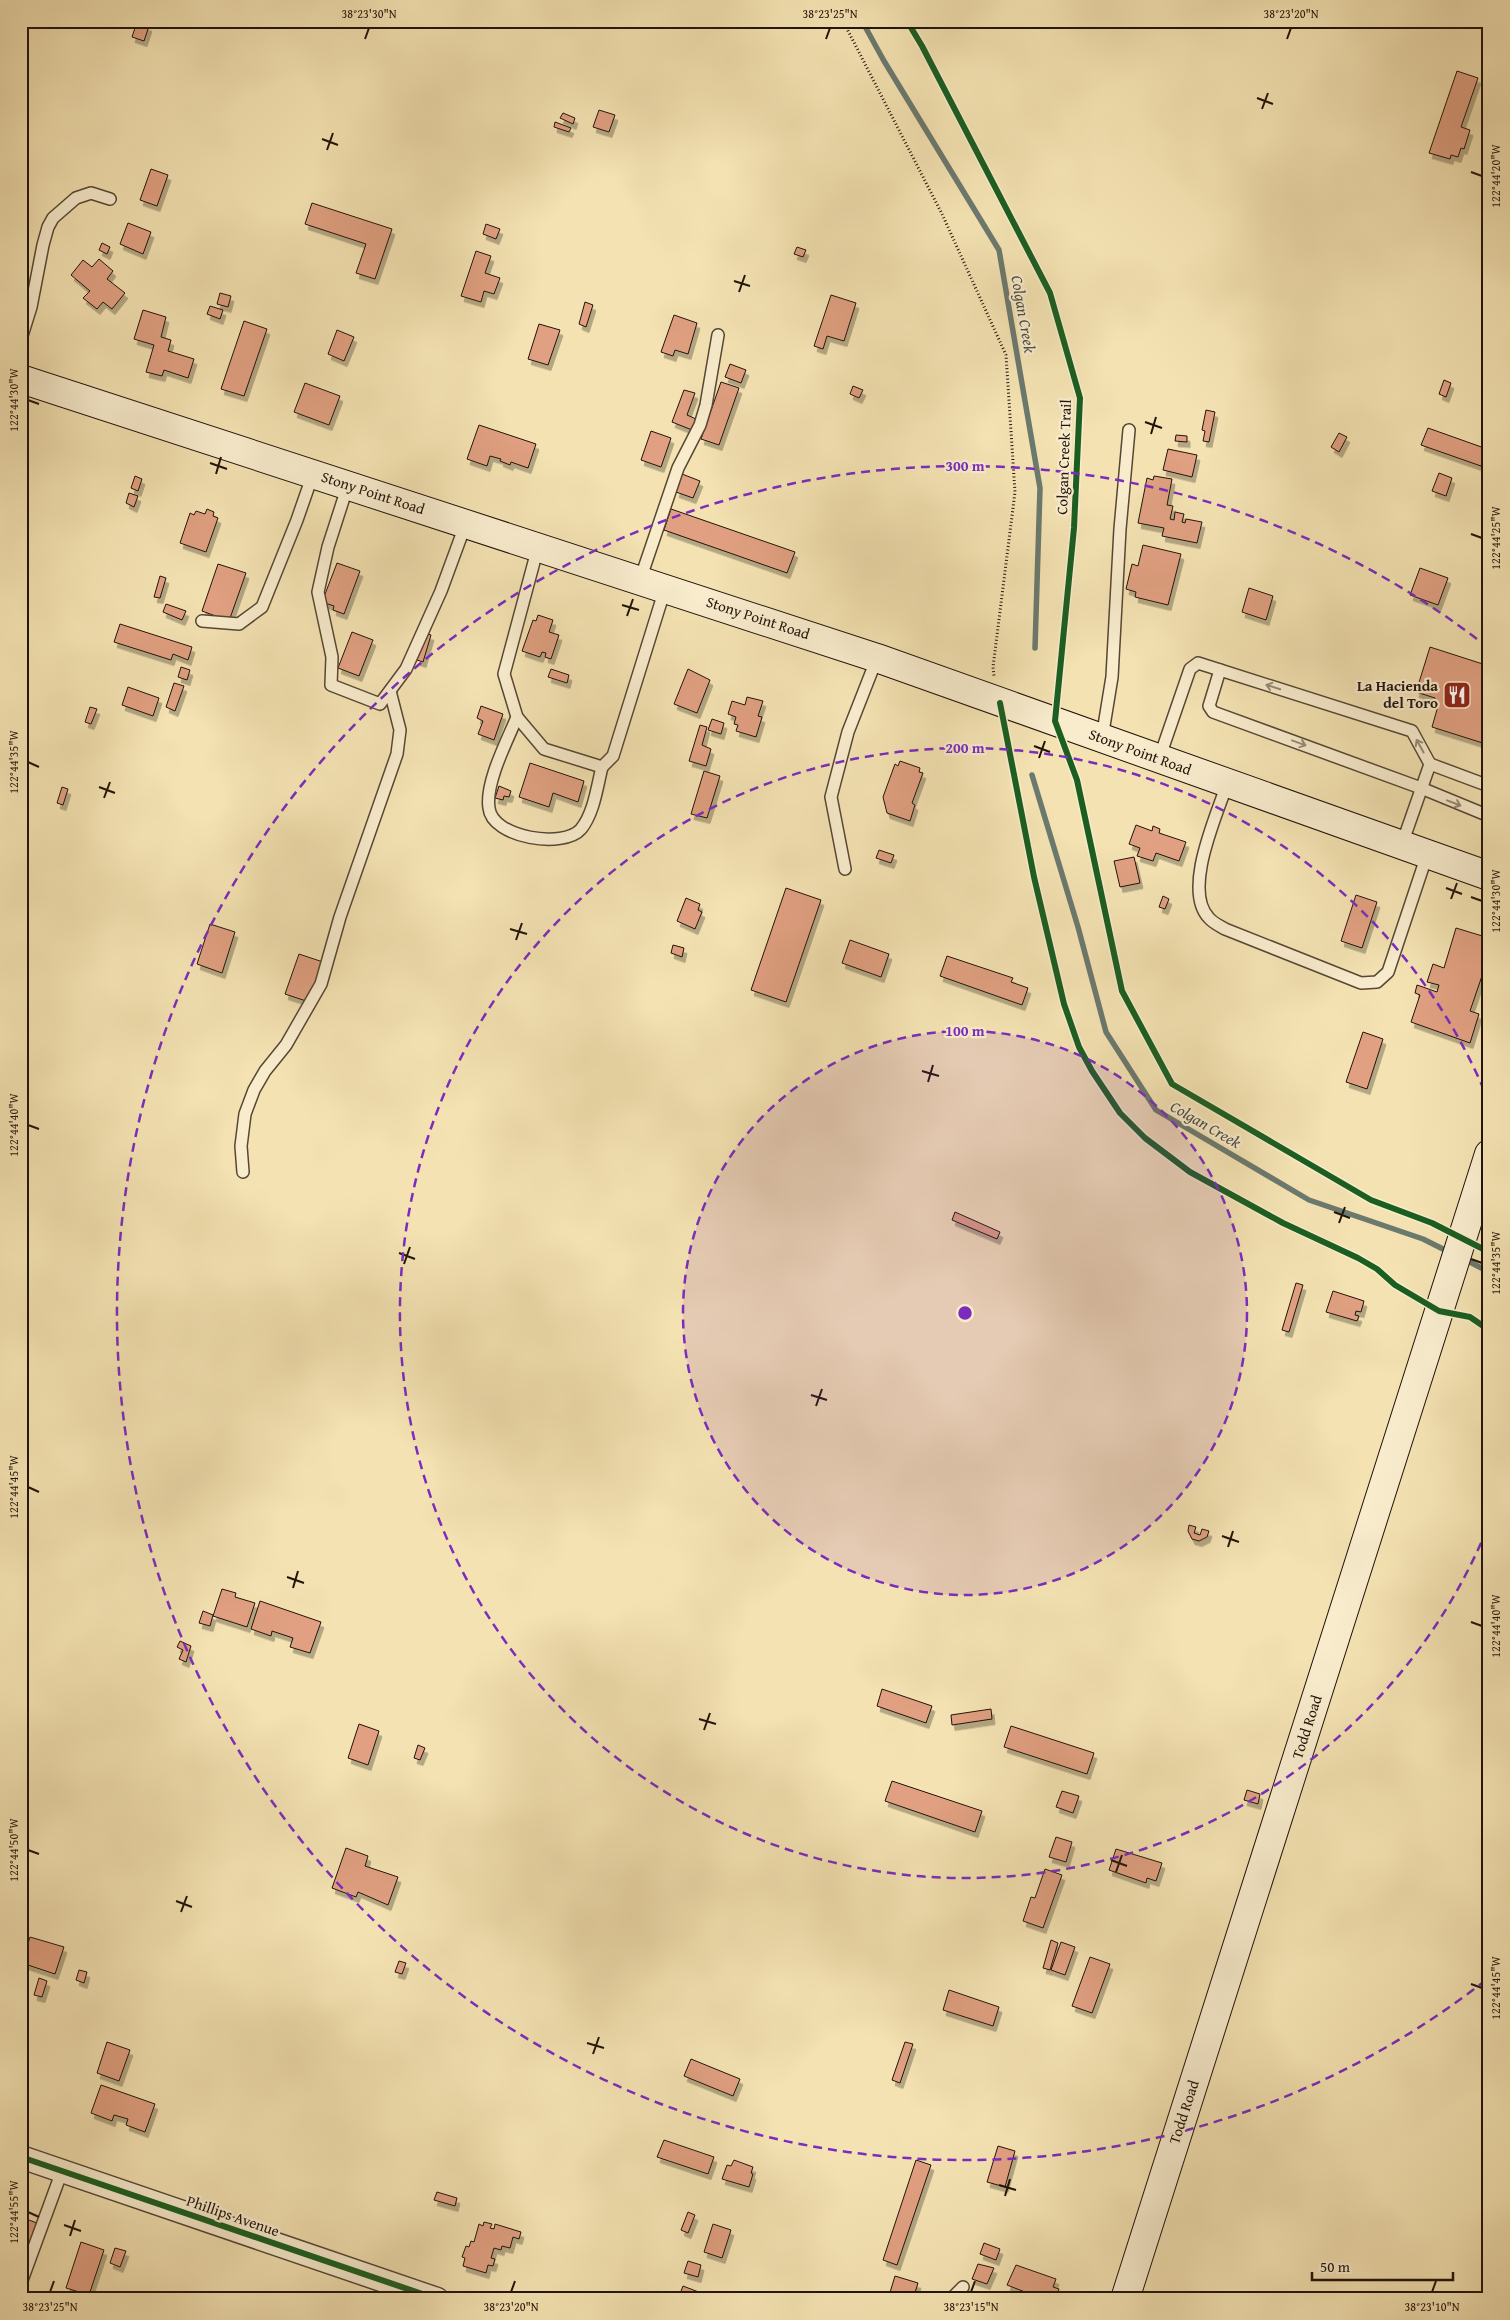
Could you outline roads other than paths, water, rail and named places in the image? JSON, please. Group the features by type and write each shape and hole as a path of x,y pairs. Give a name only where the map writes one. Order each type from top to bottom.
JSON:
{"main road":[{"name":"Stony Point Road","path":"21,379 877,658 1489,876"},
{"name":"Todd Road","path":"1125,2299 1489,1154"}],"street":[{"name":"Phillips Avenue","path":"21,2157 437,2299"}],"lane":[{"path":"21,339 31,307 45,236 53,218 76,198 91,193 110,199"},
{"path":"517,717 495,770 489,809 495,821 513,834 540,840 564,836 580,830 590,812 602,767 613,756 678,468 700,425 704,412 718,335"},
{"path":"1102,738 1112,676 1120,529 1129,430"},
{"path":"202,621 239,624 262,607 297,520 313,474"},
{"path":"348,485 328,547 318,592 332,657 331,685 380,704 406,669 441,591 466,523"},
{"path":"538,546 504,674 517,717 544,748 602,767"},
{"path":"845,869 831,798 848,732 877,658"},
{"path":"1159,759 1190,669 1198,663 1412,731 1430,764 1489,786"},
{"path":"1220,670 1209,706 1213,712 1421,788 1489,816"},
{"path":"243,1172 241,1146 245,1114 265,1071 286,1045 321,984 340,917 397,754 400,730 390,690"},
{"path":"1401,846 1430,764"},
{"path":"1227,784 1199,871 1199,899 1208,918 1225,929 1361,983 1377,982 1388,972 1426,855"},
{"path":"21,2283 62,2171"},
{"path":"951,2299 963,2287"}],"waterway":[{"name":"Colgan Creek","path":"862,21 884,61 999,250 1040,488 1035,648"},
{"name":"Colgan Creek","path":"1032,775 1078,927 1106,1032 1156,1110 1309,1200 1423,1239 1449,1252"},
{"name":"Colgan Creek","path":"1464,1259 1489,1272"}],"place":[{"name":"La Hacienda del Toro","path":"1457,695"}]}
